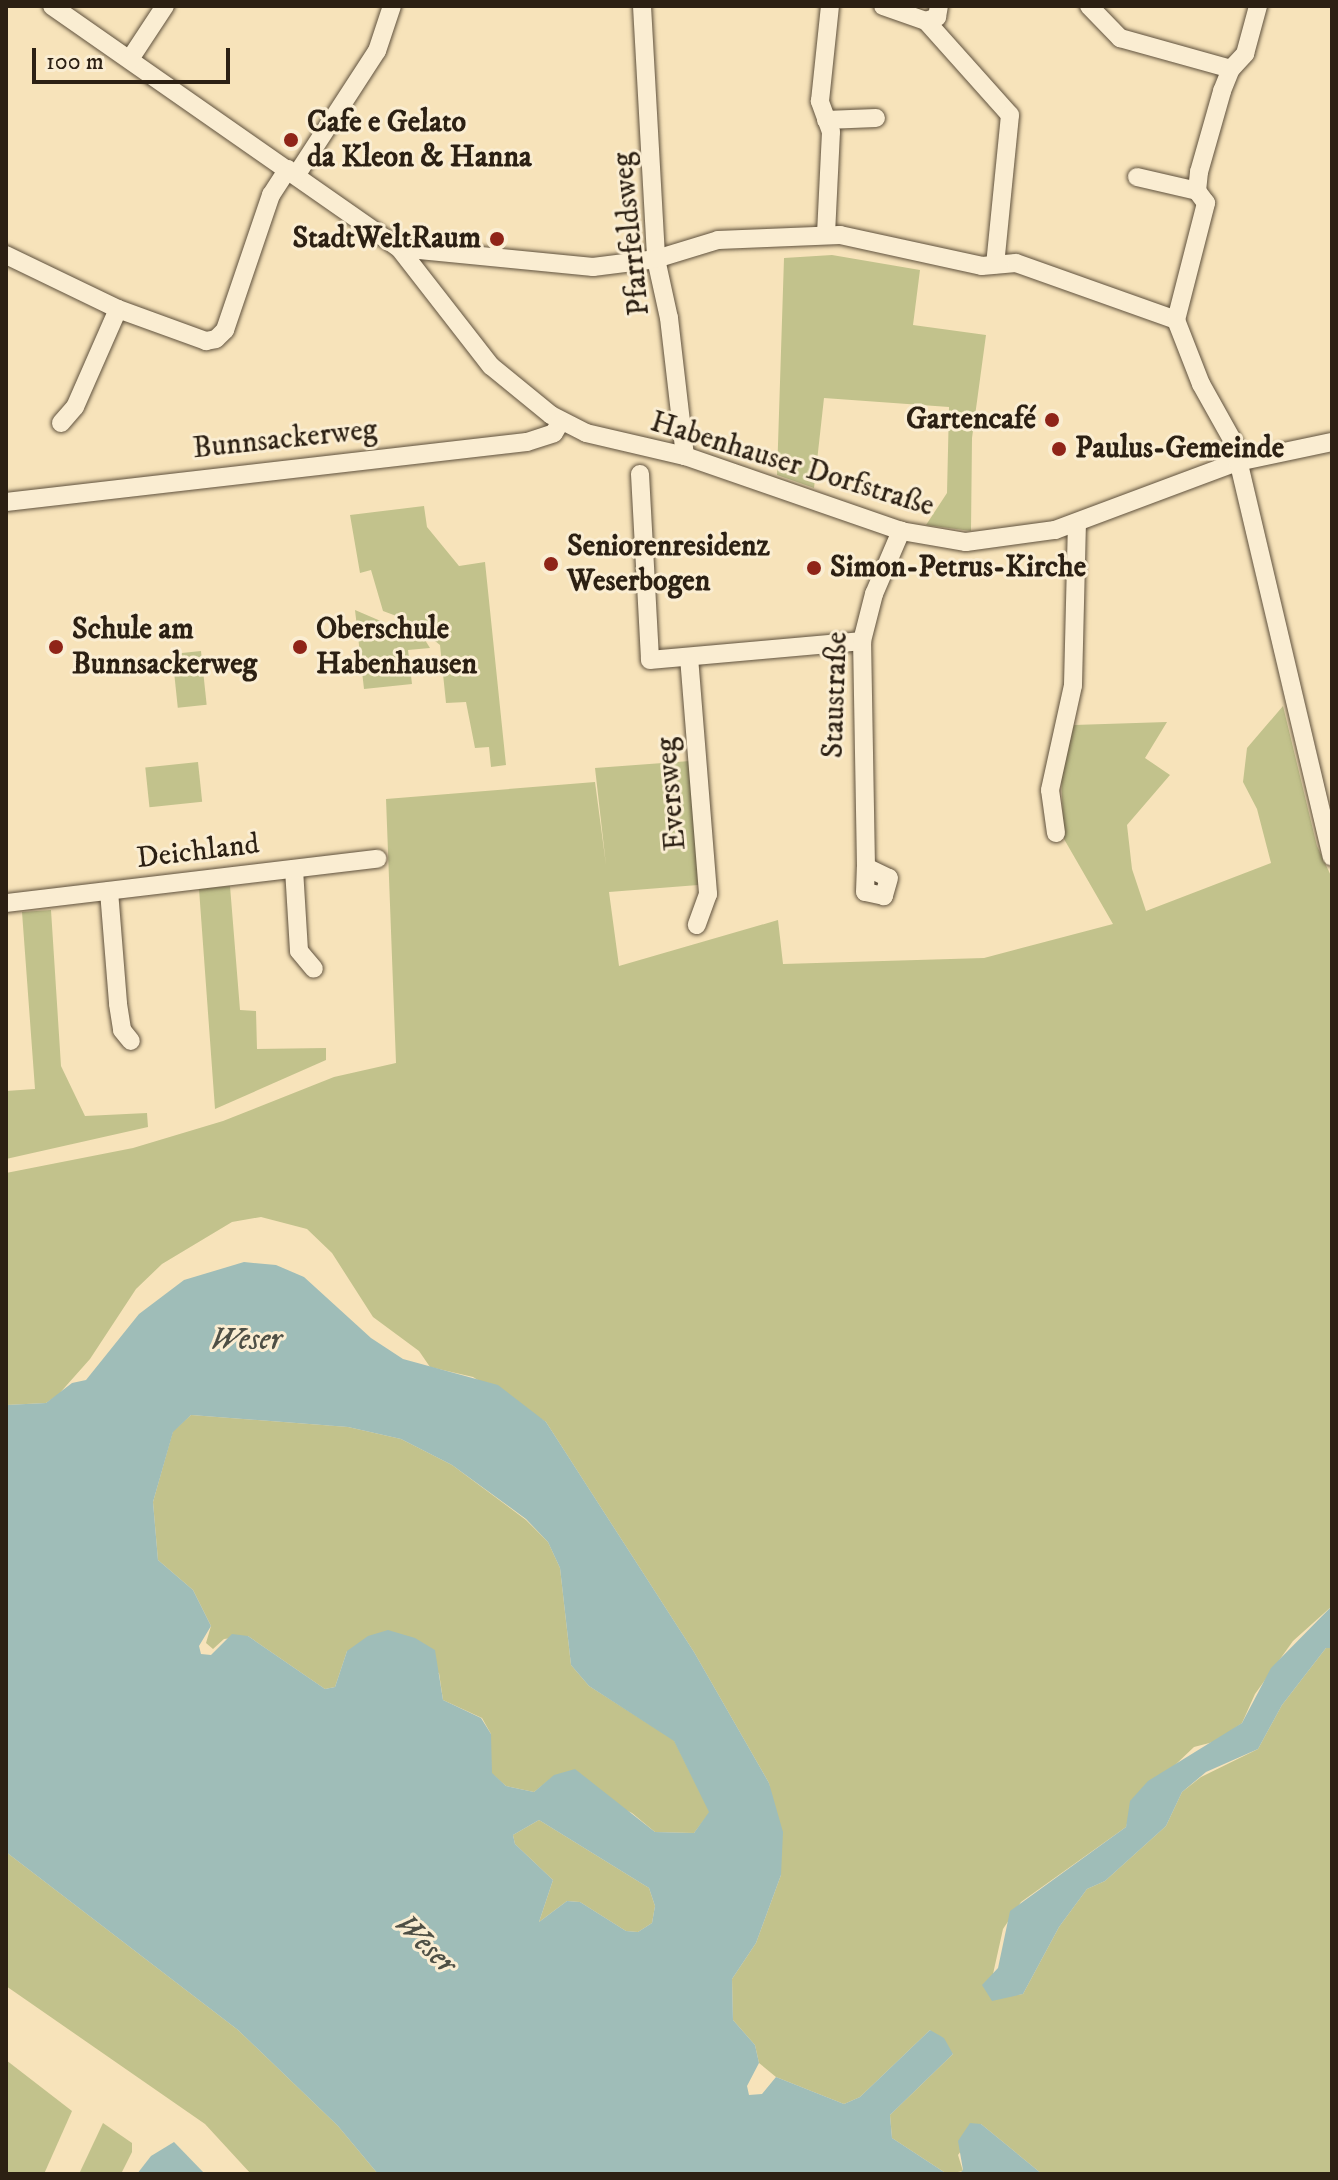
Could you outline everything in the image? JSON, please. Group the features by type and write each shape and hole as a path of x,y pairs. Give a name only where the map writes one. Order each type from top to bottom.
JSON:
{"street":[{"path":"52,6 399,248 569,267 656,259 718,240 826,234 982,266 1016,263 1176,320"},
{"path":"130,59 165,6"},
{"path":"6,255 118,309 206,341 216,339 225,330 271,195 292,171 377,51 392,6"},
{"name":"Pfarrfeldsweg","path":"642,6 656,259 669,318 685,456"},
{"path":"826,234 831,132 820,101 830,6"},
{"path":"883,6 937,17 939,6"},
{"path":"1089,6 1120,38 1231,69"},
{"path":"1197,191 1231,69 1245,54 1258,6"},
{"path":"919,13 1010,115 995,264"},
{"path":"826,120 876,118"},
{"path":"1137,177 1197,191 1206,203 1176,320 1201,384 1234,443 1332,857"},
{"name":"Habenhauser Dorfstraße","path":"399,248 491,366 561,421 586,433 685,456 901,531 945,541 987,541 1077,523 1237,462 1332,442"},
{"path":"61,423 75,407 118,309"},
{"name":"Bunnsackerweg","path":"6,502 527,442 554,433 561,421"},
{"path":"640,474 650,660 862,641"},
{"path":"1056,833 1050,790 1073,685 1077,523"},
{"name":"Staustraße","path":"866,867 862,641 874,594 901,531"},
{"name":"Eversweg","path":"689,657 708,894 697,925"},
{"name":"Deichland","path":"6,903 377,859"},
{"name":"Deichland","path":"294,869 299,951 314,969"},
{"name":"Deichland","path":"109,891 118,1004 122,1030 131,1041"}],"green space":[{"path":"832,255 920,270 913,325 986,335 972,438 971,531 926,525 947,493 949,407 824,398 814,488 777,475 784,258"},
{"path":"424,506 427,527 459,566 485,562 506,765 491,767 489,747 475,748 466,702 446,703 440,645 410,621 383,611 371,570 360,573 350,515"},
{"path":"355,610 425,640 430,648 408,650 412,684 364,689"},
{"path":"201,651 207,705 178,708 172,654"},
{"path":"1283,706 1317,846 1332,878 1332,1606 1293,1641 1255,1694 1242,1723 1217,1741 1194,1747 1132,1806 1126,1827 1021,1902 1003,1929 993,1974 996,1998 1023,1994 1059,1927 1087,1889 1105,1881 1166,1826 1182,1792 1201,1777 1258,1749 1282,1705 1326,1648 1332,1648 1332,2174 1042,2174 981,2124 958,2155 963,2171 947,2174 892,2138 890,2115 953,2054 930,2030 860,2097 844,2104 776,2077 759,2063 755,2045 733,2020 732,1979 756,1943 781,1875 769,1783 694,1652 546,1422 473,1377 430,1367 419,1351 373,1317 332,1253 307,1229 261,1217 232,1222 162,1264 136,1289 90,1359 58,1395 46,1403 6,1405 6,1173 133,1148 223,1121 334,1077 396,1063 386,799 595,782 606,865 595,768 690,761 698,885 609,892 619,966 778,920 783,964 984,958 1113,924 1064,839 1061,776 1074,725 1167,722 1145,758 1170,775 1127,825 1132,869 1146,911 1271,863 1257,809 1243,782 1247,748"},
{"path":"198,762 202,802 149,807 145,768"},
{"path":"230,886 240,1010 256,1011 257,1049 326,1048 326,1060 215,1109 199,889"},
{"path":"51,910 61,1066 85,1116 147,1113 148,1127 6,1159 6,1091 35,1089 22,912"},
{"path":"191,1415 348,1427 401,1439 452,1465 526,1520 548,1542 560,1568 571,1665 589,1686 674,1740 710,1812 694,1833 655,1832 632,1813 554,1776 534,1792 506,1786 491,1773 491,1734 482,1718 443,1700 439,1673 347,1651 335,1687 325,1689 248,1636 224,1639 213,1649 206,1643 211,1626 193,1590 158,1560 153,1502 173,1431"},
{"path":"539,1820 649,1888 655,1906 652,1923 638,1932 626,1931 580,1902 567,1901 539,1922 553,1880 515,1844 513,1835"},
{"path":"6,1852 238,2030 338,2126 378,2174 251,2174 205,2124 6,1986"},
{"path":"6,2060 72,2111 44,2174 6,2174"},
{"path":"103,2123 132,2143 132,2152 121,2174 79,2174"}],"water":[{"name":"Weser","path":"244,1262 276,1265 304,1277 371,1338 403,1359 498,1385 546,1422 694,1652 769,1783 783,1832 781,1875 756,1943 732,1979 733,2020 755,2045 759,2063 747,2086 749,2095 762,2094 776,2077 844,2104 860,2097 930,2030 944,2038 953,2054 890,2115 892,2138 947,2174 378,2174 338,2126 238,2030 6,1852 6,1405 46,1403 72,1383 86,1380 139,1314 184,1280","holes":["191,1415 348,1427 401,1439 452,1465 526,1519 548,1542 560,1568 571,1665 589,1686 674,1741 709,1812 694,1833 655,1832 575,1769 554,1775 534,1792 506,1786 492,1773 491,1734 481,1718 443,1700 435,1650 415,1638 388,1630 368,1636 347,1651 335,1687 325,1689 248,1636 232,1634 211,1655 201,1654 199,1646 211,1626 193,1590 158,1560 153,1502 173,1432","539,1820 649,1888 655,1906 652,1923 638,1932 626,1931 580,1902 567,1901 539,1922 553,1880 515,1844 513,1835"]},
{"path":"1332,1606 1332,1648 1326,1648 1282,1705 1258,1749 1206,1772 1182,1792 1166,1826 1105,1881 1087,1889 1059,1927 1023,1994 992,2001 982,1985 998,1968 1010,1911 1126,1827 1130,1801 1148,1781 1242,1723 1271,1668"},
{"path":"970,2123 981,2124 1042,2174 959,2174 963,2170 958,2141"},
{"path":"174,2142 205,2174 137,2174 151,2156"}],"place":[{"name":"Cafe e Gelato da Kleon & Hanna","path":"291,140"},
{"name":"StadtWeltRaum","path":"497,239"},
{"name":"Gartencafé","path":"1052,420"},
{"name":"Paulus-Gemeinde","path":"1059,449"},
{"name":"Seniorenresidenz Weserbogen","path":"551,564"},
{"name":"Simon-Petrus-Kirche","path":"814,568"},
{"name":"Schule am Bunnsackerweg","path":"56,647"},
{"name":"Oberschule Habenhausen","path":"300,647"}]}
